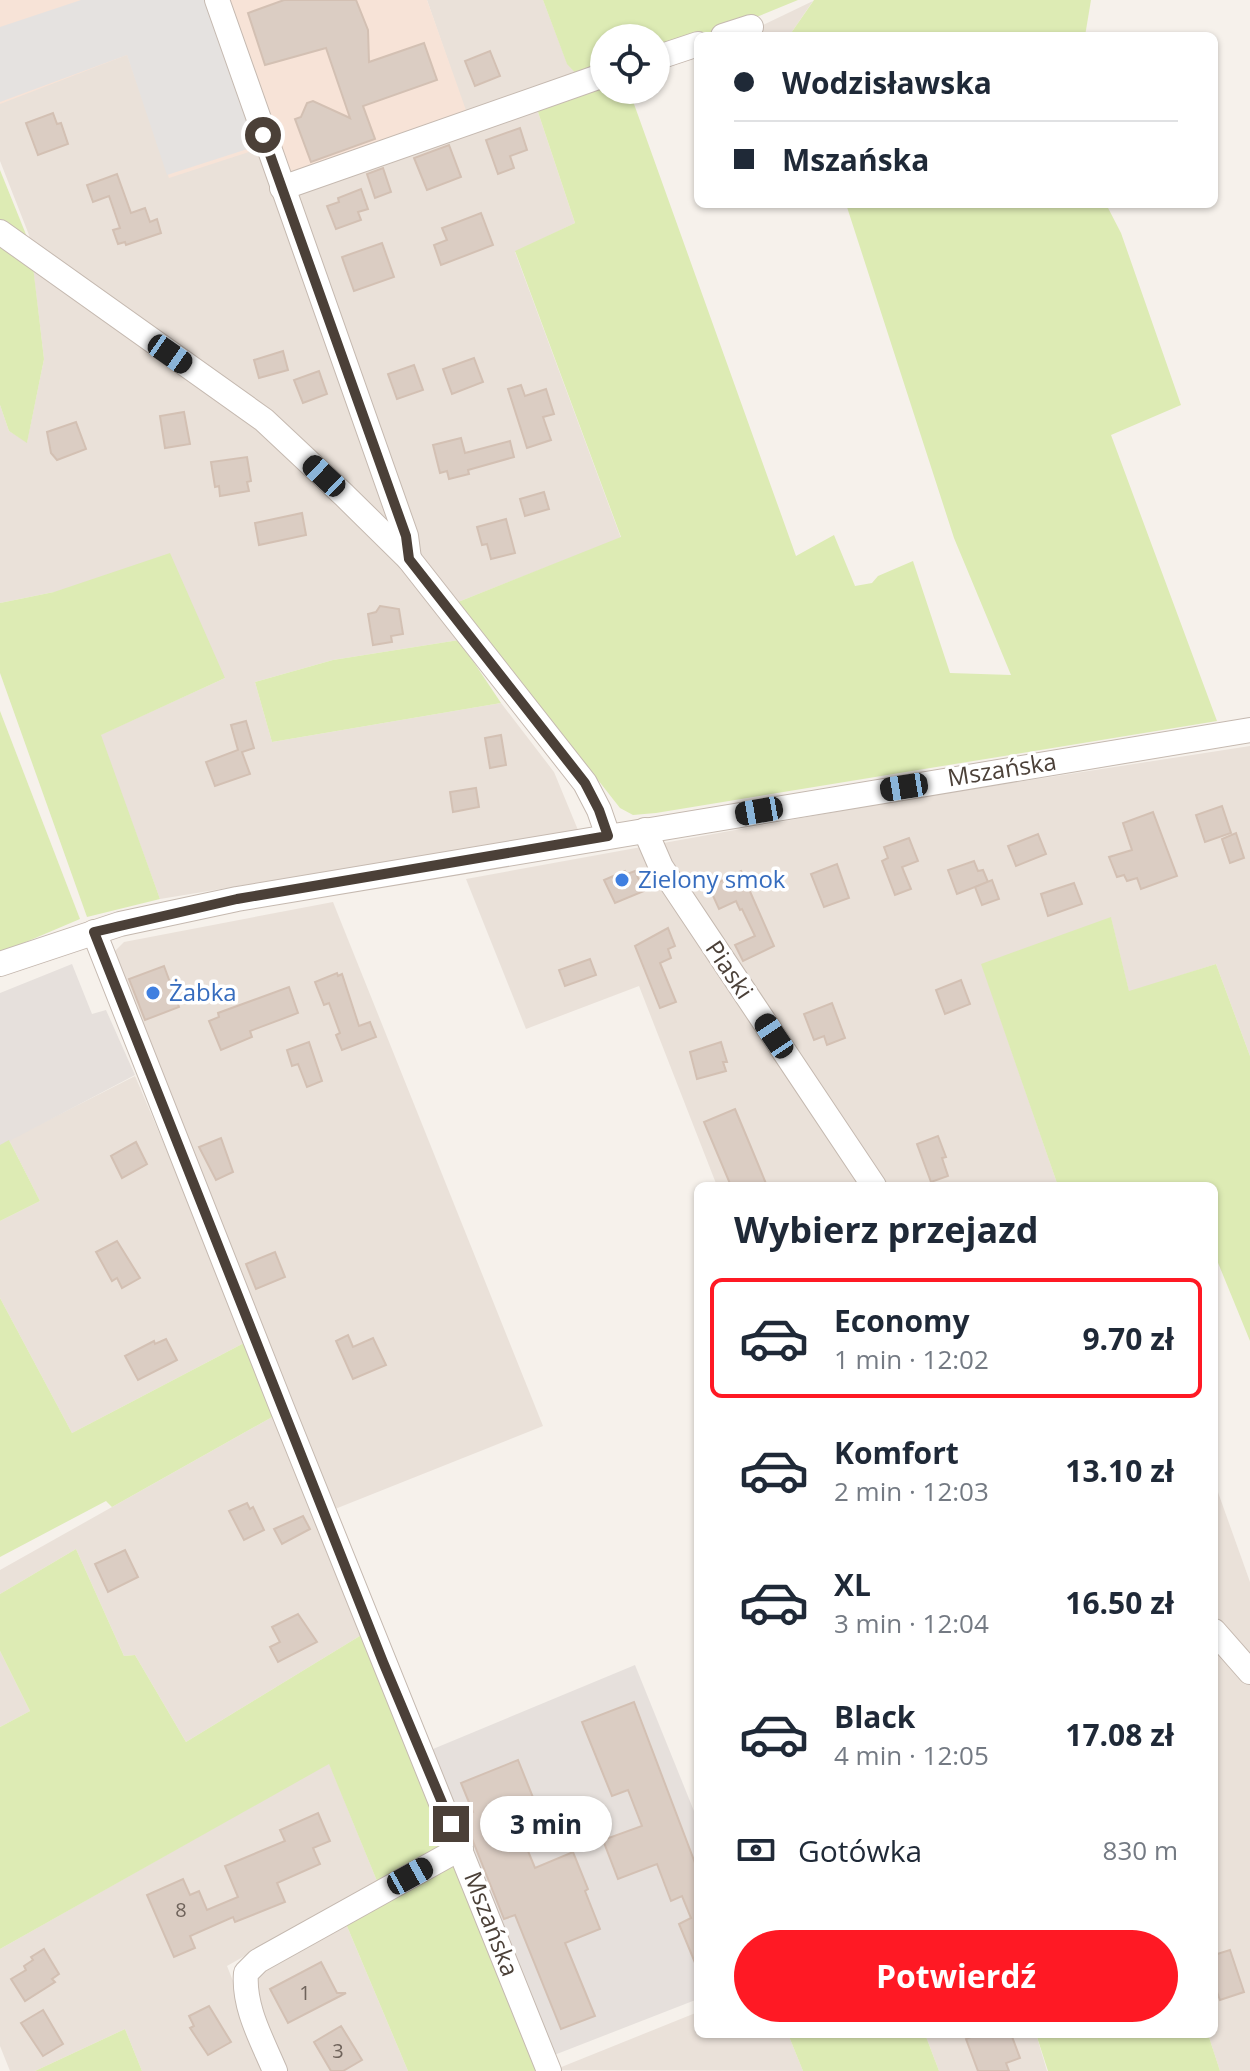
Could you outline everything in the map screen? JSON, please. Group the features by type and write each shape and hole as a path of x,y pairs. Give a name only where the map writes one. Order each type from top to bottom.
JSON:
{"street":[{"path":"217,0 406,536 409,559"},
{"path":"735,32 751,27"},
{"path":"670,53 694,45"},
{"path":"282,188 590,80"},
{"path":"0,232 264,420 409,559 585,783 608,836"},
{"name":"Mszańska","path":"0,964 94,932 251,896 1250,730"},
{"name":"Piaski","path":"645,830 661,867 871,1182"},
{"name":"Mszańska","path":"94,932 109,977 549,2071"},
{"path":"1218,1636 1250,1672"},
{"path":"275,2071 244,1991 246,1973 258,1961 461,1848"}],"shaded area":[{"path":"0,0 427,0 467,113 292,176 255,150 169,178 127,55 0,104"},
{"path":"81,0 206,0 257,146 167,175 127,55 0,102 0,27"},
{"path":"427,0 543,0 567,63 587,87 536,106 575,223 515,252 621,538 435,611 459,640 333,660 255,682 272,742 501,703 554,772 578,830 160,899 100,735 225,678 54,592 0,603 0,405 9,431 27,442 44,359 29,235 0,161 0,99 129,52 257,146 466,113"},
{"path":"813,1 792,32 748,32"},
{"path":"1250,746 1250,1056 1216,964 1129,992 1111,918 982,965 1057,1182 715,1182 639,986 526,1029 466,879 895,801"},
{"path":"333,902 543,1426 330,1511 111,955 124,942"},
{"path":"72,964 92,1014 106,1010 135,1075 0,1146 0,993"},
{"path":"135,1076 218,1271 244,1343 72,1433 0,1298 0,1221 40,1201 9,1140"},
{"path":"274,1416 363,1634 186,1742 135,1655 124,1656 76,1549 0,1594 0,1570"},
{"path":"1218,1492 1250,1582 1250,2071 1220,2071 1209,2038 1218,2038"},
{"path":"0,1651 30,1711 0,1727"},
{"path":"635,1665 694,1811 694,2001 544,2059 421,1754"},
{"path":"329,1763 377,1881 227,1966 269,2071 142,2071 125,2029 35,2071 10,2071 0,2046 0,1949"},
{"path":"344,1919 408,2071 283,2071 253,1996 256,1977"},
{"path":"694,2014 694,2038 790,2038 803,2071 554,2070"},
{"path":"927,2038 1037,2038 1047,2071 939,2071"}],"green space":[{"path":"543,0 798,0 712,32 694,32 694,38 670,46 670,24 590,24 590,73 579,77 567,64"},
{"path":"814,0 1091,0 1086,32 792,32"},
{"path":"590,89 590,104 634,104 796,556 834,535 855,586 872,583 878,576 913,561 950,673 1011,675 954,538 847,208 1108,208 1121,233 1181,405 1111,435 1217,721 656,813 633,815 620,808 458,602 621,537 515,251 575,223 536,106"},
{"path":"0,170 25,232 28,240 0,220"},
{"path":"0,242 33,266 44,359 27,443 9,431 0,405"},
{"path":"170,553 225,678 101,735 160,899 87,917 0,673 0,603 54,592"},
{"path":"459,640 501,703 272,742 255,682 333,660"},
{"path":"0,711 80,919 0,953"},
{"path":"1111,917 1129,991 1216,964 1250,1056 1250,1341 1218,1263 1218,1182 1057,1182 981,964"},
{"path":"9,1140 40,1201 0,1221 0,1145"},
{"path":"0,1298 72,1433 244,1343 274,1416 112,1507 106,1501 0,1557"},
{"path":"76,1549 124,1656 135,1655 186,1742 363,1634 448,1842 377,1881 329,1764 0,1949 0,1727 30,1711 0,1651 0,1594"},
{"path":"457,1857 541,2071 408,2071 344,1919"},
{"path":"125,2029 142,2071 35,2071"},
{"path":"790,2038 927,2038 939,2071 803,2071"},
{"path":"1037,2038 1209,2038 1220,2071 1048,2071"}],"building":[{"path":"284,0 356,0 368,30 369,62 424,43 437,80 363,106 375,139 311,162 295,119 301,117 307,103 313,101 350,118 326,48 265,65 248,13"},
{"path":"490,51 500,76 475,86 465,61"},
{"path":"53,113 57,124 61,123 68,144 38,155 26,123"},
{"path":"520,128 527,150 510,156 514,168 498,174 486,140"},
{"path":"449,145 461,177 427,190 414,158"},
{"path":"383,168 391,192 375,198 367,174"},
{"path":"117,174 131,213 145,208 150,222 157,219 161,233 126,245 125,242 118,244 113,230 120,228 109,196 93,202 87,185"},
{"path":"361,189 368,209 358,212 361,220 336,229 327,206"},
{"path":"481,213 493,245 441,265 434,245 447,240 442,228"},
{"path":"382,243 394,277 354,291 342,257"},
{"path":"283,351 288,370 259,378 254,360"},
{"path":"474,358 483,382 452,394 443,369"},
{"path":"414,365 423,390 397,399 388,374"},
{"path":"319,371 327,394 303,403 294,380"},
{"path":"521,385 525,396 546,389 554,414 543,417 551,440 527,448 508,389"},
{"path":"184,412 190,444 165,448 160,416"},
{"path":"76,422 86,449 57,460 51,453 47,432"},
{"path":"461,438 465,453 510,441 514,457 468,470 469,474 449,479 447,471 440,473 433,445"},
{"path":"247,457 251,481 247,482 249,491 220,496 219,486 215,487 211,462"},
{"path":"544,492 549,509 525,516 520,499"},
{"path":"302,513 306,535 259,545 255,523"},
{"path":"506,519 515,553 491,559 487,544 482,545 477,527"},
{"path":"380,606 399,609 403,634 391,636 392,642 373,645 368,614 376,612"},
{"path":"246,721 254,748 242,752 250,774 215,786 206,762 238,750 231,725"},
{"path":"501,735 506,765 490,768 485,738"},
{"path":"476,788 479,807 453,812 450,792"},
{"path":"1222,806 1231,833 1205,842 1196,815"},
{"path":"1153,812 1177,876 1141,889 1137,878 1127,881 1124,875 1117,877 1109,857 1132,850 1123,823"},
{"path":"1236,833 1244,858 1230,863 1222,839"},
{"path":"1038,834 1046,854 1016,866 1008,846"},
{"path":"909,838 918,861 902,867 911,889 895,895 882,861 888,858 884,847"},
{"path":"974,861 978,871 983,870 988,882 957,894 948,870"},
{"path":"837,864 849,898 824,907 811,874"},
{"path":"625,871 627,874 635,871 644,891 615,903 604,880"},
{"path":"741,871 774,946 743,961 735,945 755,936 736,901 719,909 709,887"},
{"path":"992,880 999,899 982,905 975,887"},
{"path":"1074,883 1082,904 1048,916 1041,894"},
{"path":"668,928 675,946 668,949 671,958 660,963 676,1002 660,1008 635,946"},
{"path":"590,959 596,975 565,986 559,970"},
{"name":"Żabka","path":"164,966 179,1007 145,1020 129,979"},
{"path":"337,973 338,976 342,974 359,1026 370,1022 376,1037 342,1050 336,1035 340,1033 329,1003 324,1005 315,982"},
{"path":"961,980 970,1004 945,1014 936,990"},
{"path":"289,987 298,1013 250,1031 252,1037 221,1050 209,1021 219,1017 218,1013"},
{"path":"832,1003 845,1038 827,1045 824,1036 814,1040 804,1014"},
{"path":"309,1042 322,1081 307,1087 298,1064 292,1066 287,1050"},
{"path":"721,1042 727,1062 723,1062 726,1071 697,1079 690,1052"},
{"path":"735,1109 765,1182 729,1182 704,1122"},
{"path":"938,1136 946,1157 942,1158 948,1176 931,1182 917,1144"},
{"path":"221,1138 233,1172 216,1180 199,1147"},
{"path":"136,1142 147,1164 122,1178 111,1156"},
{"path":"117,1241 140,1278 122,1288 117,1278 112,1281 96,1252"},
{"path":"275,1252 285,1277 256,1289 246,1264"},
{"path":"348,1335 353,1347 373,1338 386,1365 353,1379 336,1341"},
{"path":"166,1339 177,1360 138,1380 125,1356 154,1341 155,1344"},
{"path":"247,1503 250,1509 253,1507 264,1530 244,1540 229,1511"},
{"path":"303,1516 310,1529 282,1544 274,1529"},
{"path":"125,1550 138,1577 108,1592 95,1564"},
{"path":"298,1614 317,1642 278,1662 270,1647 280,1642 272,1627"},
{"path":"634,1702 694,1860 694,1960 679,1924 691,1918 682,1896 671,1901 657,1864 618,1879 603,1840 642,1826 628,1790 612,1796 582,1722"},
{"path":"518,1760 546,1830 523,1839 535,1868 573,1852 600,1929 565,1943 595,2016 561,2029 515,1915 504,1919 463,1816 473,1812 461,1783"},
{"path":"318,1813 330,1841 313,1848 320,1864 277,1883 285,1902 235,1922 233,1917 190,1936 195,1948 174,1957 147,1895 183,1879 190,1895 199,1891 207,1910 238,1897 225,1866 285,1841 280,1830"},
{"path":"44,1949 59,1974 52,1979 55,1982 25,2001 11,1979 26,1970 24,1966 33,1960 31,1957"},
{"path":"1230,1950 1244,1992 1220,2000 1218,1995 1218,1954"},
{"path":"321,1962 337,1993 346,1993 288,2023 270,1989"},
{"path":"209,2006 231,2042 208,2055 190,2028 194,2026 189,2016"},
{"path":"43,2010 63,2044 43,2056 21,2023"},
{"path":"341,2026 362,2060 343,2071 331,2071 314,2042"},
{"path":"1012,2038 1020,2058 1006,2063 1009,2071 978,2071 966,2039"}],"place":[{"name":"Zielony smok","path":"622,880"},
{"name":"Żabka","path":"153,993"}],"route":[{"path":"263,135 406,536 409,559 585,783 608,836 237,899 94,932 383,1662 451,1824"}]}
